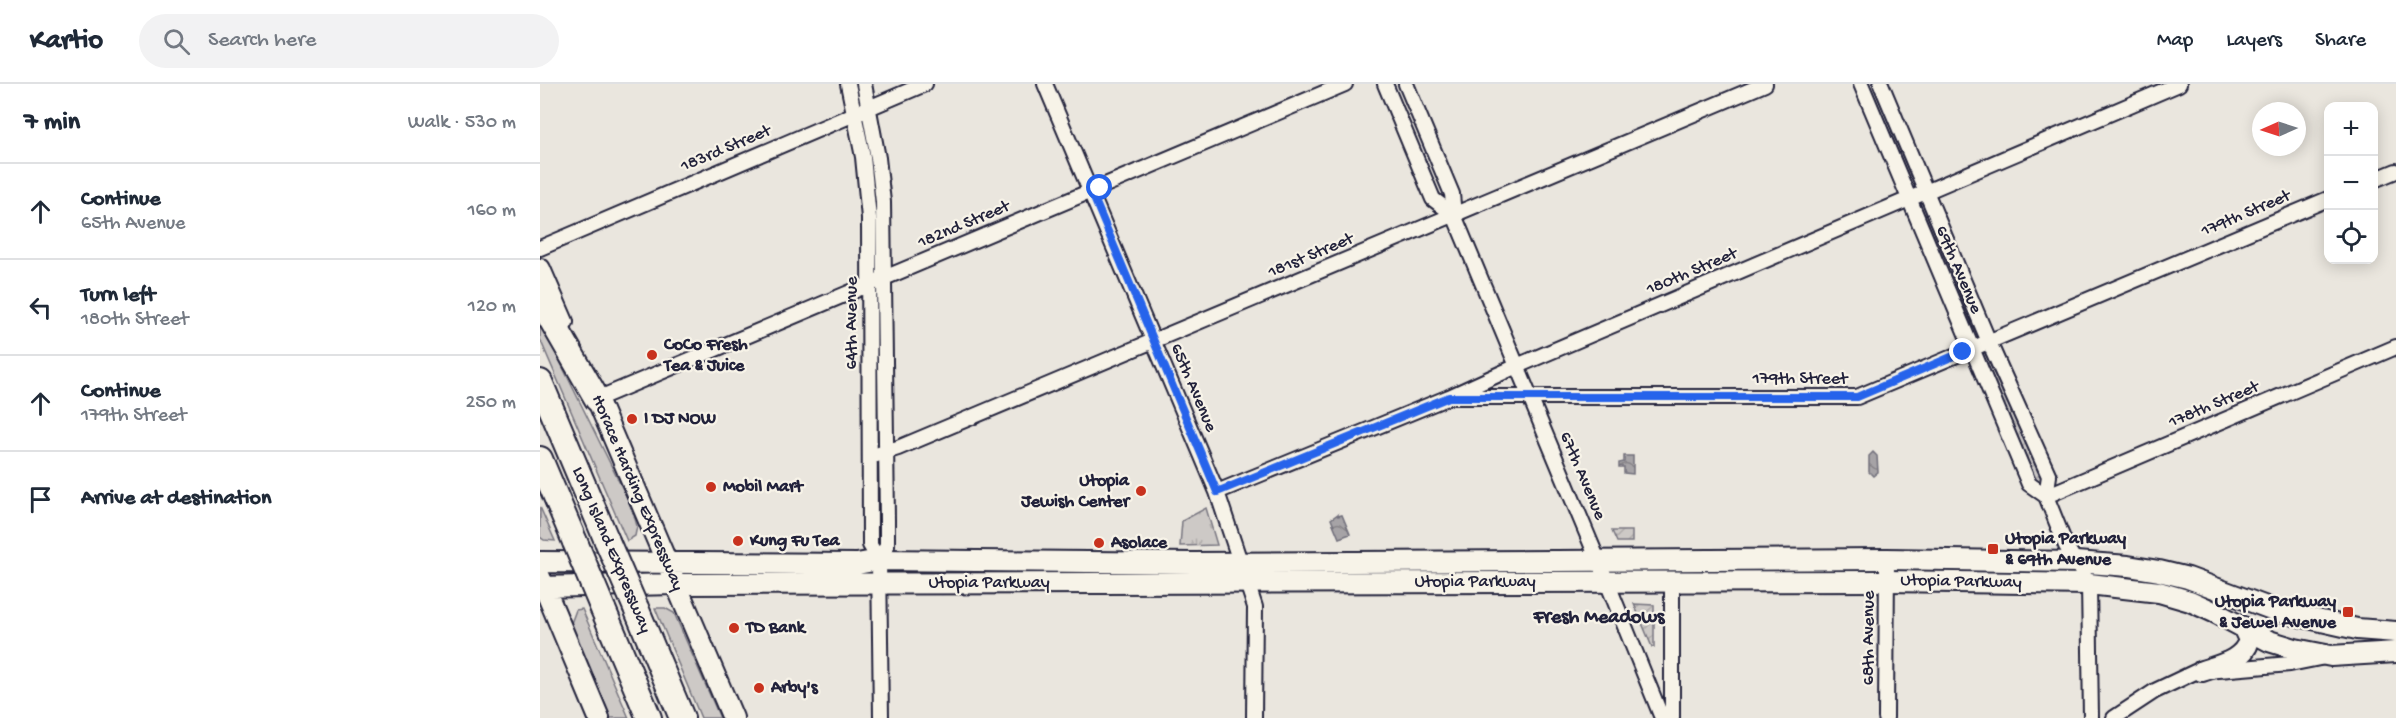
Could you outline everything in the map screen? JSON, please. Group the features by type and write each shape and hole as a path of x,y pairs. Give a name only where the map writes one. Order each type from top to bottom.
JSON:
{"highway":[{"path":"540,300 597,399"},
{"name":"Long Island Expressway","path":"540,382 682,718"},
{"name":"Long Island Expressway","path":"540,459 649,718"}],"main road":[{"name":"Horace Harding Expressway","path":"540,269 733,718"},
{"name":"Utopia Parkway","path":"540,562 857,564 879,560 1240,562 1887,559 2076,562 2159,571 2188,578 2277,611 2357,629 2396,632"},
{"name":"Utopia Parkway","path":"541,584 1887,581 2089,584 2159,592 2190,602 2269,641 2331,656 2396,652"},
{"path":"541,584 599,718"},
{"path":"2202,671 2239,656 2247,649 2250,640 2243,627"}],"street":[{"name":"64th Avenue","path":"848,84 856,113 869,218 870,545 879,560 881,718"},
{"name":"64th Avenue","path":"864,84 870,107 884,202 887,546 879,560"},
{"name":"183rd Street","path":"540,248 926,84"},
{"name":"65th Avenue","path":"1046,84 1217,492 1247,582 1255,607 1254,718"},
{"name":"182nd Street","path":"597,399 1344,84"},
{"name":"67th Avenue","path":"1385,84 1433,199 1454,215"},
{"name":"67th Avenue","path":"1406,84 1452,194 1454,215 1662,718"},
{"name":"181st Street","path":"870,457 1154,342 1765,84"},
{"name":"69th Avenue","path":"1861,84 2029,484 2046,496"},
{"name":"69th Avenue","path":"1881,84 1989,342 2049,476 2046,496 2066,546 2089,584 2091,718"},
{"name":"180th Street","path":"1217,492 1449,397 2179,84"},
{"path":"1877,125 1895,117"},
{"path":"2378,178 2396,171"},
{"name":"179th Street","path":"1449,397 1857,397 2324,201"},
{"path":"1939,273 1958,265"},
{"name":"178th Street","path":"2046,496 2396,347"},
{"name":"68th Avenue","path":"1886,718 1887,559"},
{"path":"1672,582 1672,718"},
{"path":"2114,718 2174,680 2202,671 2290,664 2331,656"}],"green space":[{"path":"1893,130 1912,174 1908,176 1905,174 1889,135"},
{"path":"1928,212 1947,257 1943,259 1940,257 1923,217"},
{"path":"1959,286 1976,327 1973,329 1969,328 1954,292"},
{"path":"540,321 632,508 637,526 635,536 627,541 540,339"},
{"path":"1991,361 2042,476 2039,483 2034,481 1986,366"},
{"path":"540,507 555,541 544,540 540,537"},
{"path":"1206,508 1217,545 1180,546 1182,521"},
{"path":"1612,531 1632,531 1632,542 1617,542"},
{"path":"1634,604 1654,605 1654,647 1652,647"},
{"path":"655,608 665,608 674,613 720,718 701,718"},
{"path":"582,609 629,718 610,718 570,626 576,610"}],"water":[{"path":"1873,452 1877,456 1878,472 1873,476 1869,472 1869,456"},
{"path":"1624,456 1633,456 1633,474 1624,473 1624,467 1619,467 1619,463 1624,462"},
{"path":"1338,514 1338,516 1342,515 1350,534 1339,538 1331,519"}],"place":[{"name":"CoCo Fresh Tea & Juice","path":"652,355"},
{"name":"I DJ NOW","path":"632,419"},
{"name":"Mobil Mart","path":"711,487"},
{"name":"Utopia Jewish Center","path":"1141,491"},
{"name":"Kung Fu Tea","path":"738,541"},
{"name":"Asolace","path":"1099,543"},
{"name":"Utopia Parkway & 69th Avenue","path":"1993,549"},
{"name":"Utopia Parkway & Jewel Avenue","path":"2348,612"},
{"name":"TD Bank","path":"734,628"},
{"name":"Arby's","path":"759,688"}],"district":[{"name":"Fresh Meadows","path":"1599,618"}],"route":[{"path":"1100,188 1091,191 1217,492 1449,397 1857,397 1963,352"}]}
